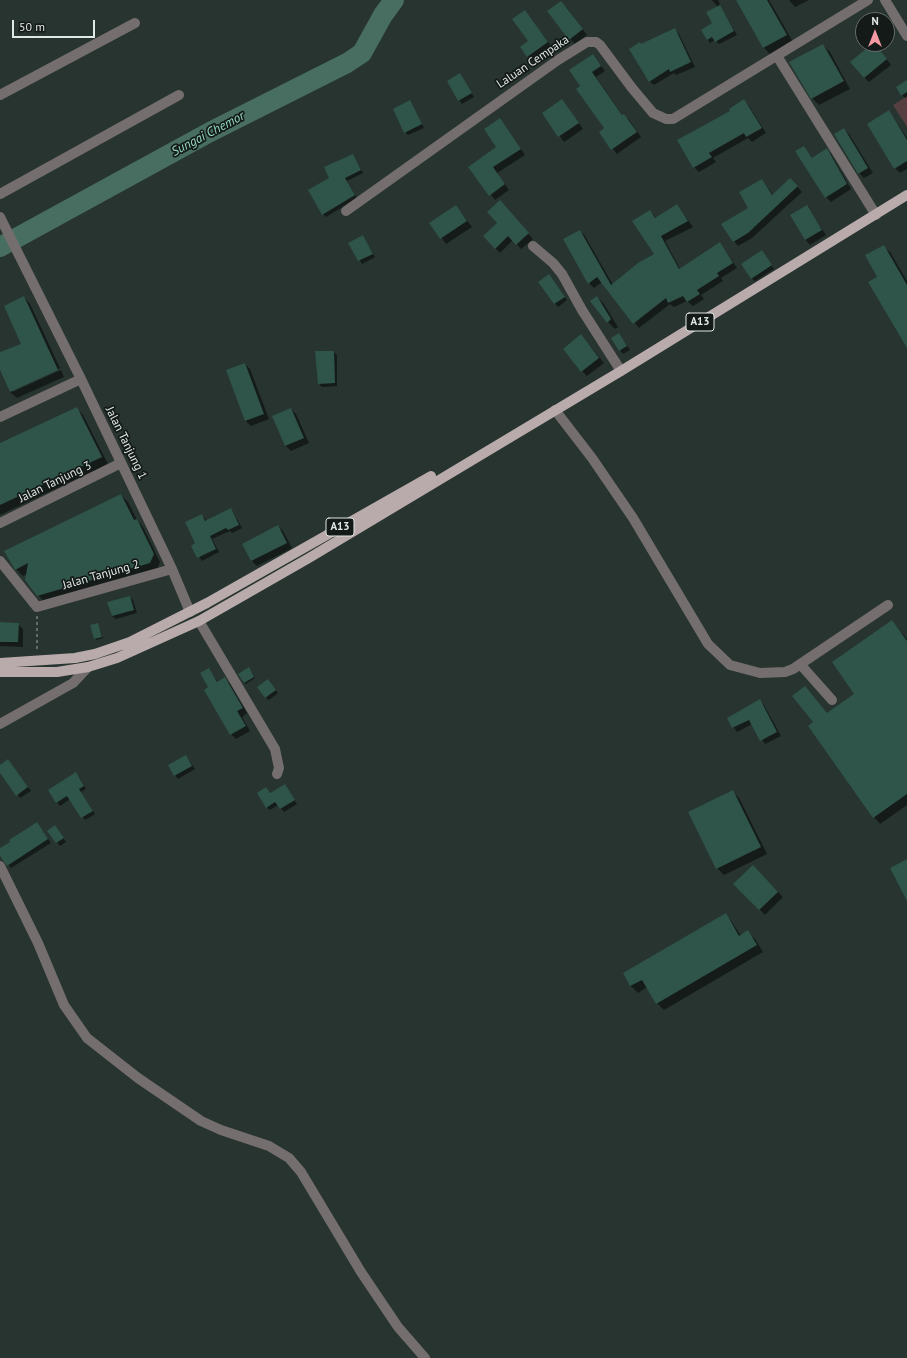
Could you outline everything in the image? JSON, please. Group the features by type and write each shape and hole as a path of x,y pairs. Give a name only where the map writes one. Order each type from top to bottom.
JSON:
{"main road":[{"name":"A13","path":"0,672 57,672 88,667 117,658 199,621 309,558 621,371 907,195"},
{"name":"A13","path":"0,663 75,658 101,652 130,642 190,612 439,472 492,447"},
{"path":"171,634 182,625 190,612 205,611 230,603"}],"street":[{"name":"Laluan Cempaka","path":"346,211 558,60 587,42 596,42 600,45 646,106 653,113 666,119 673,119 868,0"},
{"path":"885,0 907,36"},
{"path":"0,95 135,24"},
{"path":"777,56 876,215"},
{"path":"0,194 179,95"},
{"name":"Jalan Tanjung 1","path":"0,217 81,379 172,569 190,612"},
{"path":"533,246 553,263 562,274 582,310 621,371"},
{"path":"0,417 81,379"},
{"path":"555,410 592,458 633,518 708,644 719,657 730,665 760,673 784,672 800,664 888,605"},
{"name":"Jalan Tanjung 3","path":"0,524 121,463"},
{"path":"0,561 37,607"},
{"name":"Jalan Tanjung 2","path":"37,607 172,569"},
{"path":"199,621 275,749 279,768 277,774"},
{"path":"800,664 832,700"},
{"path":"0,724 67,687 88,667"},
{"path":"0,866 38,943 64,1005 87,1038 138,1078 201,1120 221,1130 270,1146 289,1158 305,1178 361,1272 398,1327 425,1358"}],"path":[{"path":"37,607 37,661"}],"shaded area":[{"path":"907,96 907,127 893,105"}],"building":[{"path":"736,0 767,0 787,35 763,48"},
{"path":"561,1 583,29 569,40 547,11"},
{"path":"720,5 734,31 715,42 712,37 707,40 701,30 712,23 706,12"},
{"path":"525,10 548,42 527,57 520,47 528,41 512,19"},
{"path":"675,28 691,62 670,72 669,69 649,82 629,49 640,42 641,44"},
{"path":"823,44 844,81 811,99 789,62"},
{"path":"862,52 881,52 887,59 864,78 850,62"},
{"path":"593,54 601,66 592,72 622,115 624,114 637,132 611,150 599,132 604,128 576,89 580,86 569,70"},
{"path":"460,73 472,93 458,101 447,81"},
{"path":"907,80 907,92 901,96 896,87"},
{"path":"562,99 579,123 558,137 542,113"},
{"path":"744,99 762,128 746,137 744,133 709,153 712,157 693,168 677,140 730,111 729,109"},
{"path":"410,100 422,124 404,133 393,109"},
{"path":"889,110 907,140 907,161 894,169 867,124"},
{"path":"500,118 521,149 493,167 505,184 489,196 468,167 496,147 484,129"},
{"path":"844,128 868,168 858,174 834,134"},
{"path":"804,146 812,158 827,148 847,184 825,198 795,151"},
{"path":"353,154 361,170 345,178 355,195 322,215 308,190 329,178 324,167"},
{"path":"790,178 798,186 748,233 733,242 721,224 748,208 739,192 762,179 772,195"},
{"path":"500,200 529,233 516,245 508,236 495,249 483,236 497,223 487,212"},
{"path":"677,204 688,221 661,236 679,269 720,242 733,263 717,273 719,276 697,290 700,294 687,302 683,296 668,303 666,298 633,324 597,277 588,284 563,239 580,230 611,285 638,263 654,254 632,221 650,210 655,218"},
{"path":"456,205 467,221 440,239 429,223"},
{"path":"807,205 822,230 805,240 790,215"},
{"path":"363,235 373,254 358,261 348,243"},
{"path":"884,245 907,285 907,348 868,282 877,277 865,255"},
{"path":"762,250 772,265 751,279 741,264"},
{"path":"549,274 565,297 554,304 538,282"},
{"path":"24,296 58,370 10,392 0,370 0,352 21,344 4,306"},
{"path":"597,296 611,319 607,323 590,301"},
{"path":"619,333 627,346 619,351 611,338"},
{"path":"581,334 599,358 581,372 563,349"},
{"path":"315,351 334,351 335,383 318,384"},
{"path":"245,363 264,414 245,421 226,370"},
{"path":"77,407 102,457 0,505 0,443"},
{"path":"291,408 304,438 285,446 272,416"},
{"path":"121,494 134,520 137,519 154,554 150,563 37,596 25,580 28,563 15,570 4,551"},
{"path":"231,508 239,525 228,530 226,528 210,536 216,549 197,558 191,546 195,543 185,522 202,514 205,521"},
{"path":"278,525 287,543 251,561 242,544"},
{"path":"130,596 134,610 112,616 107,602"},
{"path":"892,620 907,641 907,794 873,818 808,726 813,722 792,696 805,686 827,713 854,694 832,662"},
{"path":"0,622 19,623 18,642 0,642"},
{"path":"98,623 102,637 94,639 90,625"},
{"path":"249,667 254,677 244,683 238,674"},
{"path":"209,668 217,682 225,677 243,708 237,711 246,726 230,735 204,690 208,687 200,673"},
{"path":"268,679 276,690 265,698 257,687"},
{"path":"760,699 777,732 760,741 749,720 732,728 727,718"},
{"path":"186,755 192,766 174,776 168,765"},
{"path":"8,759 28,787 16,796 0,773 0,765"},
{"path":"76,772 84,786 79,789 93,811 81,818 67,796 56,803 48,790"},
{"path":"285,784 295,800 280,809 275,802 266,808 257,793 266,787 270,793"},
{"path":"733,790 761,847 716,869 688,812"},
{"path":"37,822 48,839 7,866 0,856 0,848 10,842 9,840"},
{"path":"55,825 64,838 56,843 47,831"},
{"path":"907,859 907,901 890,868"},
{"path":"753,865 778,892 759,910 733,884"},
{"path":"726,913 739,936 748,930 757,945 656,1004 642,980 630,986 623,973"}],"waterway":[{"name":"Sungai Chemor","path":"0,247 210,132 347,63 362,53 383,15 394,0"}]}
